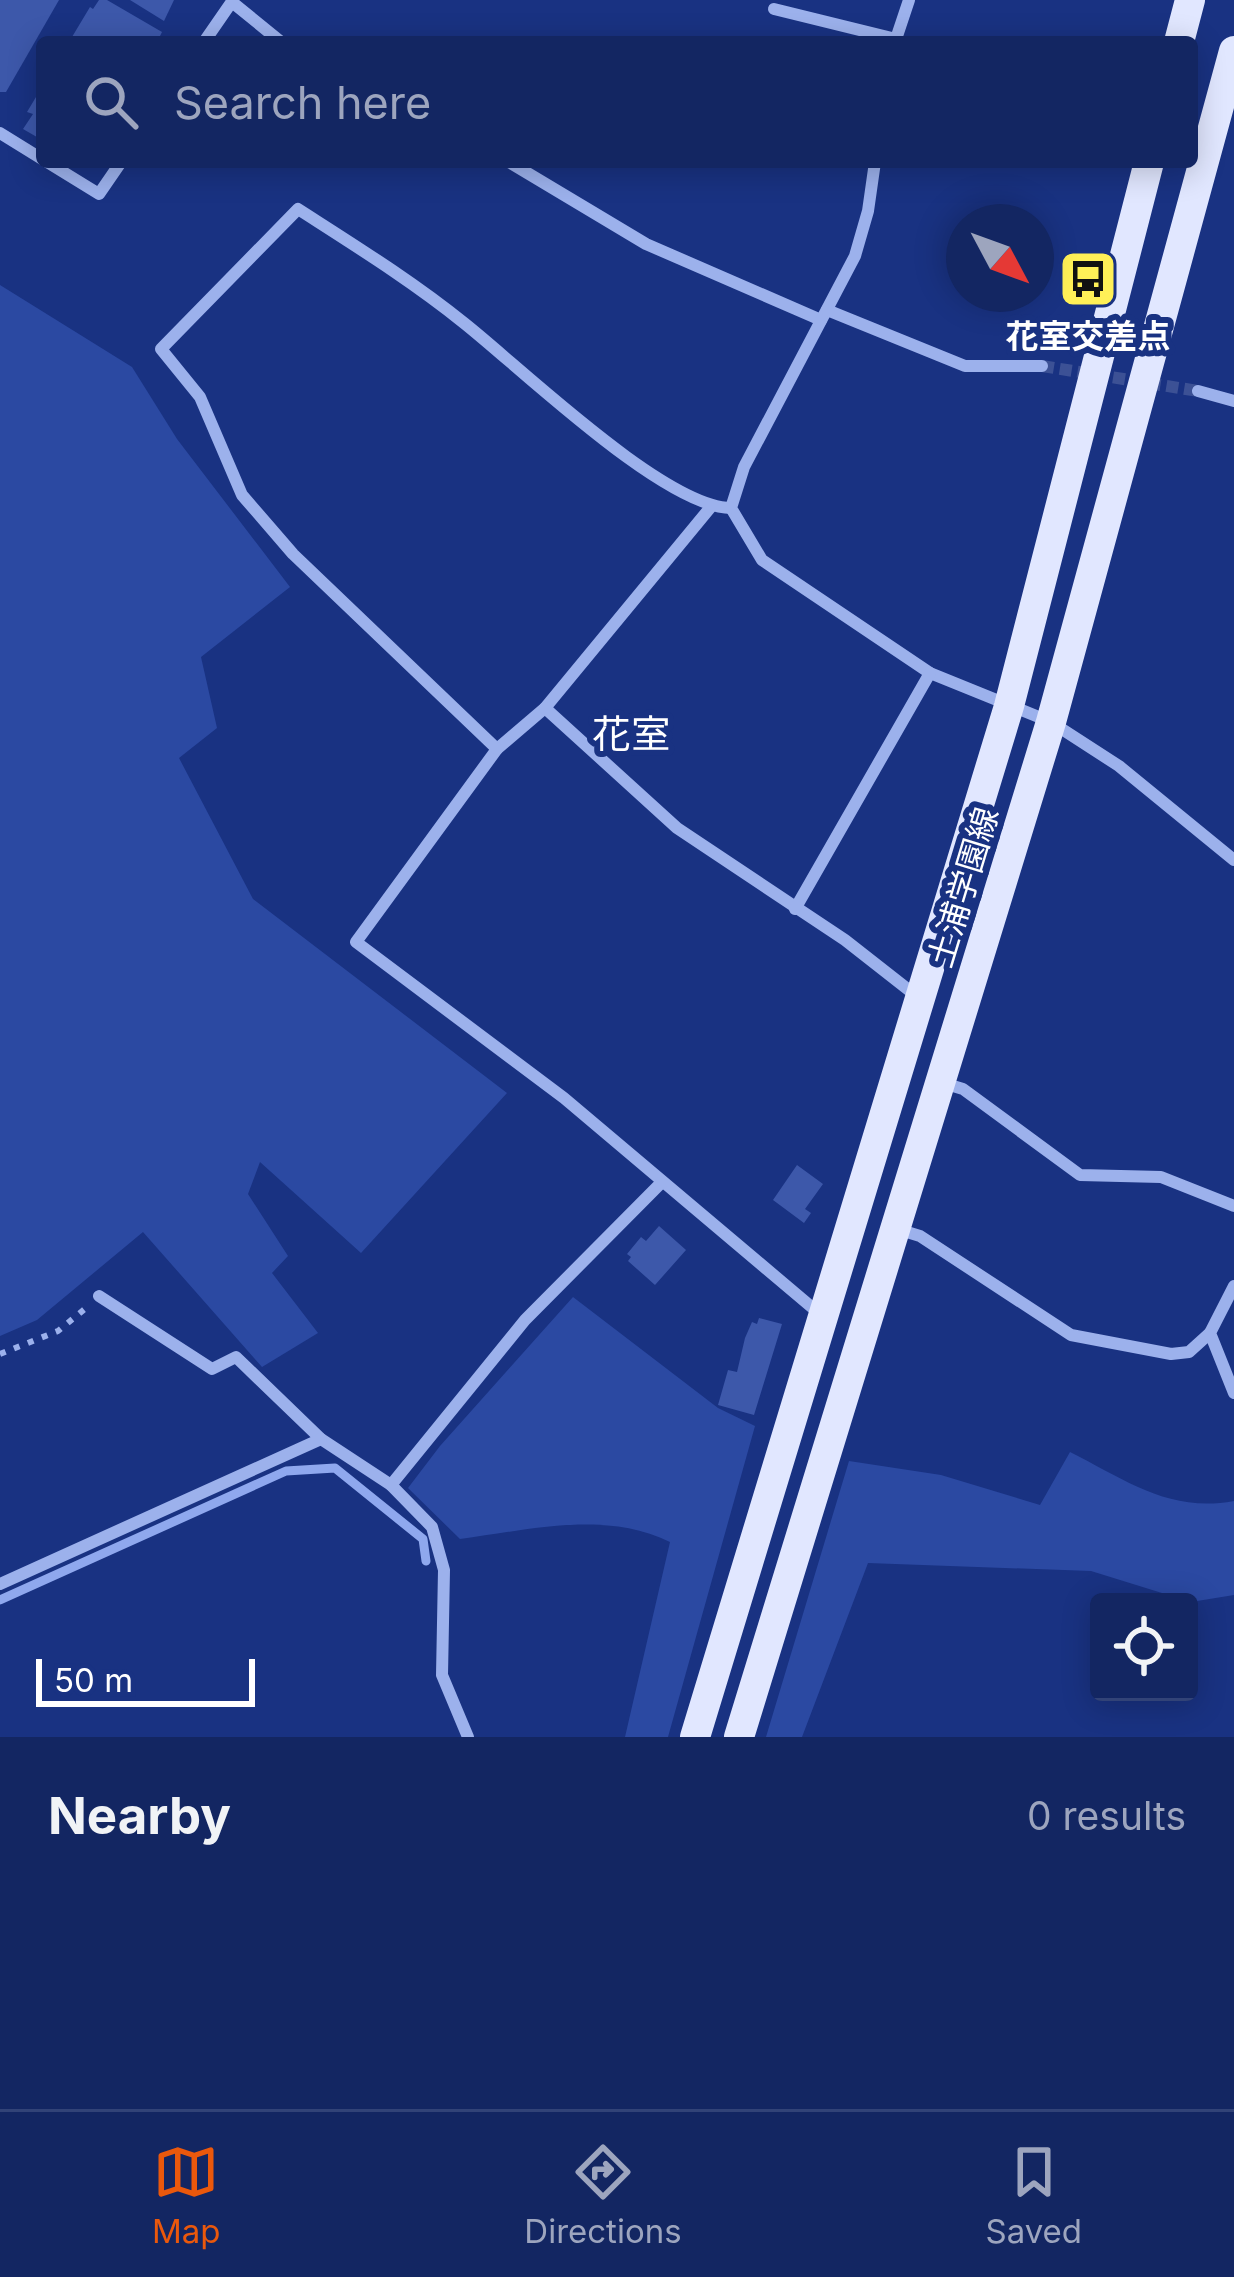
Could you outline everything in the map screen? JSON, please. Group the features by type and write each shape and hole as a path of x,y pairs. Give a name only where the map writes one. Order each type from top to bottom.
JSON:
{"main road":[{"path":"1181,36 1190,0"},
{"name":"土浦学園線","path":"739,1737 1051,722 1234,51"},
{"name":"土浦学園線","path":"695,1737 1009,706 1147,168"}],"street":[{"path":"898,36 909,0"},
{"path":"208,36 232,1 274,36"},
{"path":"775,8 878,36"},
{"path":"0,133 36,155"},
{"path":"57,168 99,194 117,168"},
{"path":"519,168 646,244 824,315 965,366 1042,367"},
{"path":"874,168 855,256 744,467 731,508 762,560 930,673 1051,722 1119,766 1234,860"},
{"path":"497,749 293,554 242,495 200,397 160,349 298,208 461,320 618,452 710,508 731,508"},
{"path":"1198,392 1234,401"},
{"path":"710,508 544,708 497,749 356,942 564,1098 824,1316"},
{"path":"795,909 930,673"},
{"path":"544,708 677,828 844,940 920,999"},
{"path":"941,1083 963,1089 1080,1174 1161,1177 1234,1206"},
{"path":"391,1484 525,1320 662,1182"},
{"path":"894,1228 920,1236 1070,1335 1171,1354 1189,1352 1210,1333 1234,1286"},
{"path":"99,1296 212,1369 236,1357 321,1439 391,1484 432,1527 444,1570 442,1675 468,1737"},
{"path":"1210,1333 1234,1393"},
{"path":"0,1583 321,1439"}],"path":[{"path":"0,1354 58,1331 99,1296"}],"shaded area":[{"path":"0,285 132,367 177,439 290,587 201,657 217,728 179,758 253,899 507,1093 361,1253 260,1162 248,1194 288,1256 272,1273 318,1333 262,1367 143,1232 37,1320 0,1336"},
{"path":"573,1297 718,1408 755,1426 668,1737 625,1737 670,1542 645,1532 593,1525 460,1539 408,1488"},
{"path":"1070,1452 1168,1498 1234,1501 1234,1595 1198,1601 1198,1593 1162,1593 1091,1571 868,1563 802,1737 766,1737 849,1461 941,1475 1040,1505"}],"building":[{"path":"0,0 59,0 6,92 0,92"},
{"path":"99,0 107,0 162,32 160,36 73,36"},
{"path":"130,0 174,0 164,21"},
{"path":"36,97 36,137 23,129 33,114 27,112"},
{"path":"797,1165 823,1184 805,1209 811,1213 804,1223 773,1200"},
{"path":"659,1226 686,1250 655,1285 628,1261 627,1254"},
{"path":"759,1318 782,1324 754,1415 718,1405 728,1370 737,1372 745,1338"}],"waterway":[{"path":"0,1600 286,1471 335,1468 423,1539 426,1561"}],"tunnel":[{"path":"1042,366 1198,391"}],"place":[{"name":"花室交差点","path":"1088,279"}],"district":[{"name":"花室","path":"631,734"}]}
